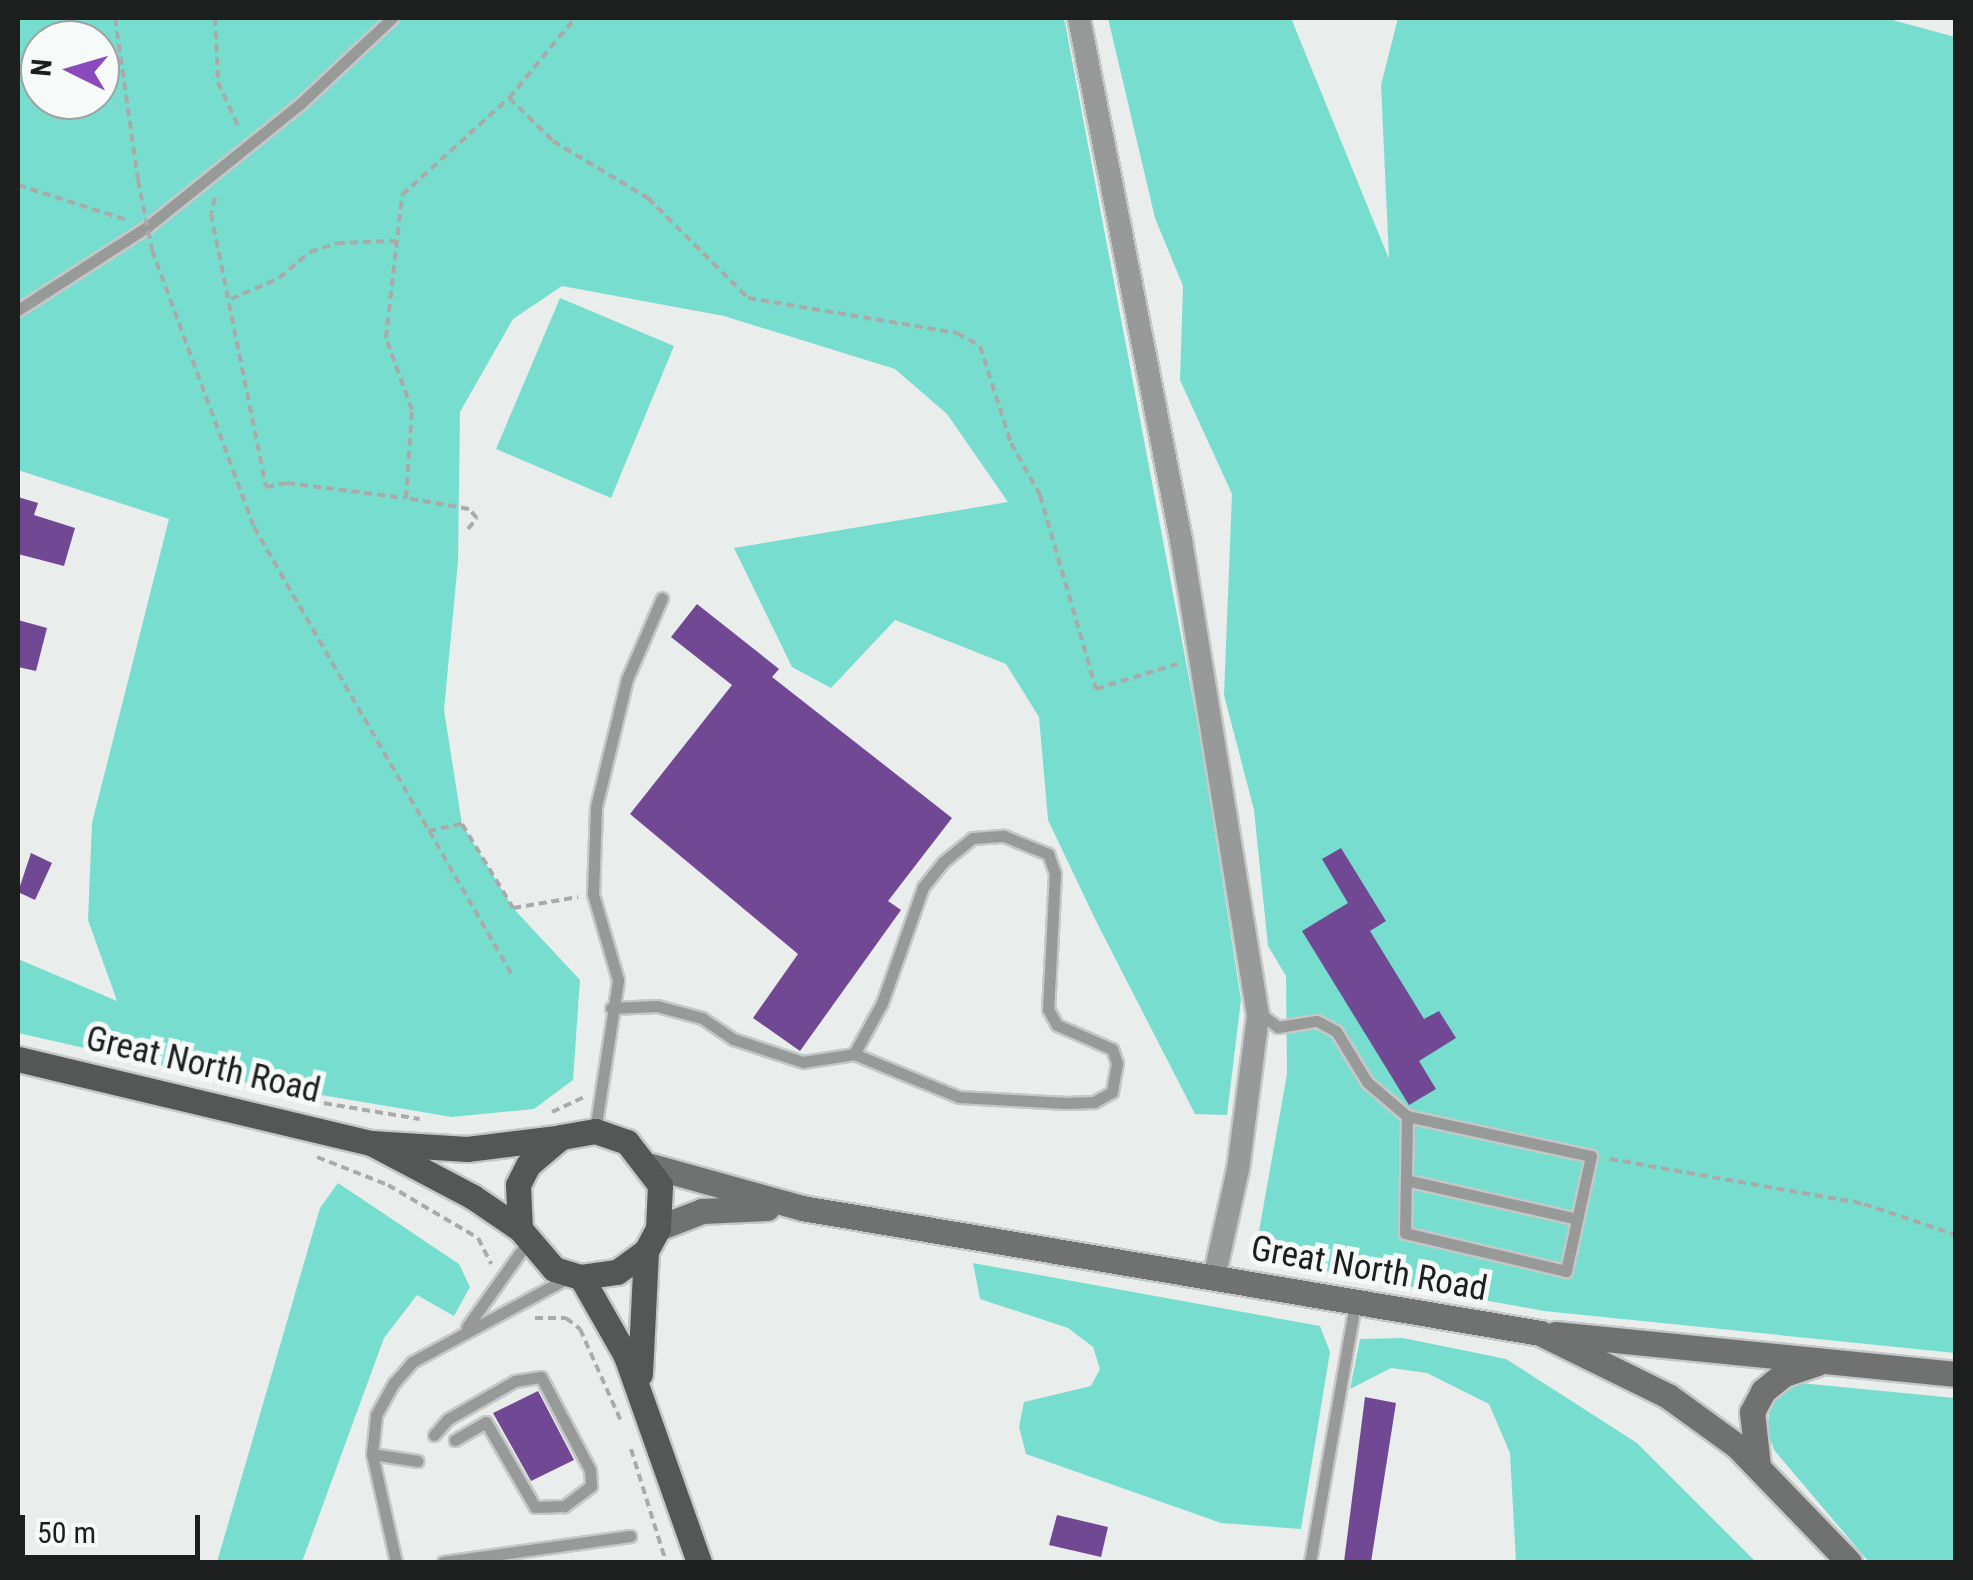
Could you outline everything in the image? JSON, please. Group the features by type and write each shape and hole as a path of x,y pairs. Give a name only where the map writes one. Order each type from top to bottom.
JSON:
{"main road":[{"name":"Great North Road","path":"18,1058 372,1143"},
{"path":"372,1143 467,1149 595,1132 627,1142 651,1166 662,1207 652,1240 638,1325 643,1399"},
{"path":"524,1236 516,1207 528,1165 562,1136"},
{"path":"372,1143 524,1236 576,1276 607,1318 643,1399 699,1562"},
{"name":"Great North Road","path":"651,1166 802,1208 1540,1333 1668,1396 1758,1466 1843,1554"},
{"name":"Great North Road","path":"652,1240 702,1211 802,1208"},
{"path":"576,1276 617,1272 652,1240"},
{"path":"1540,1333 1956,1374"},
{"path":"1758,1466 1752,1412 1763,1390 1784,1374 1830,1360"}],"street":[{"path":"1079,18 1200,656 1258,1016 1238,1169 1214,1278"}],"lane":[{"path":"18,310 147,226 247,146 392,18"},
{"path":"595,1132 618,980 593,894 596,807 627,679 662,598"},
{"path":"612,1008 658,1006 702,1018 733,1039 803,1062 854,1054 959,1097 1066,1104 1094,1102 1112,1092 1117,1063 1112,1048 1057,1025 1048,1009 1055,873 1048,854 1004,836 974,838 943,862 923,887 882,1004 854,1054"},
{"path":"1258,1016 1268,1014 1278,1027 1317,1021 1336,1031 1367,1082 1408,1116 1591,1156 1566,1271 1405,1233 1408,1116"},
{"path":"1406,1180 1577,1219"},
{"path":"461,1334 492,1294 524,1236"},
{"path":"396,1562 372,1454 376,1416 394,1383 412,1362 519,1302 576,1276"},
{"path":"1310,1562 1354,1304"},
{"path":"434,1435 448,1419 516,1381 541,1377 590,1470 591,1486 564,1506 535,1508 489,1424 469,1426 455,1440"},
{"path":"372,1454 417,1461"},
{"path":"443,1562 630,1536"}],"path":[{"path":"116,18 138,180 152,250 254,528 511,972"},
{"path":"215,18 218,82 247,146"},
{"path":"406,498 412,410 386,338 402,195 509,98 575,18"},
{"path":"509,98 553,141 648,198 748,298 957,333 980,346 1011,443 1040,495 1096,689 1200,656"},
{"path":"18,185 147,226"},
{"path":"226,185 210,214 231,299 266,487 287,483 469,509 476,518 468,529"},
{"path":"231,299 279,278 310,252 338,242 396,241"},
{"path":"428,831 462,824 513,908 593,894"},
{"path":"539,1118 599,1090"},
{"path":"308,1101 432,1122"},
{"path":"300,1150 388,1185 478,1238 491,1265 481,1287 492,1294"},
{"path":"1591,1156 1864,1204 1956,1234"},
{"path":"519,1302 536,1318 566,1318 580,1328 627,1436 666,1562"},
{"path":"580,1328 607,1318"}],"green space":[{"path":"18,18 1064,18 1200,736 1241,1000 1227,1115 1195,1114 1096,921 1048,820 1039,717 1006,664 895,620 831,688 792,667 734,548 1008,502 947,414 895,369 724,316 562,286 513,319 460,412 458,561 444,710 462,824 513,908 580,980 573,1080 534,1109 452,1117 213,1077 18,1033 18,959 117,1001 88,920 92,823 169,519 18,470"},
{"path":"1108,18 1291,18 1389,259 1381,85 1398,18 1885,18 1955,37 1955,1353 1544,1311 1276,1262 1258,1237 1287,1074 1286,976 1268,946 1254,810 1224,695 1232,494 1180,380 1183,286 1155,218"},
{"path":"560,298 674,346 611,498 496,449"},
{"path":"338,1183 459,1264 470,1287 454,1316 417,1295 384,1338 302,1562 217,1562 320,1208"},
{"path":"973,1263 1320,1326 1330,1352 1301,1529 1221,1523 1026,1454 1019,1427 1024,1402 1091,1386 1100,1369 1093,1347 1068,1328 980,1299"},
{"path":"1403,1338 1506,1359 1637,1443 1756,1562 1516,1562 1510,1453 1489,1404 1427,1373 1391,1368 1350,1389 1360,1339"},
{"path":"1790,1382 1955,1398 1955,1562 1869,1562 1774,1450 1767,1430 1770,1406"}],"building":[{"path":"18,497 38,503 34,515 75,528 64,566 18,554"},
{"path":"697,604 779,669 772,677 952,818 888,901 901,910 800,1051 753,1018 798,954 630,814 732,685 671,637"},
{"path":"18,620 47,628 36,671 18,667"},
{"path":"1341,848 1386,921 1370,931 1424,1019 1439,1011 1456,1038 1419,1061 1436,1089 1409,1105 1302,931 1348,903 1322,859"},
{"path":"31,853 52,863 35,900 18,892"},
{"path":"538,1391 574,1460 531,1481 493,1413"},
{"path":"1365,1397 1396,1403 1371,1562 1344,1562"},
{"path":"1057,1515 1108,1527 1101,1557 1049,1545"}]}
